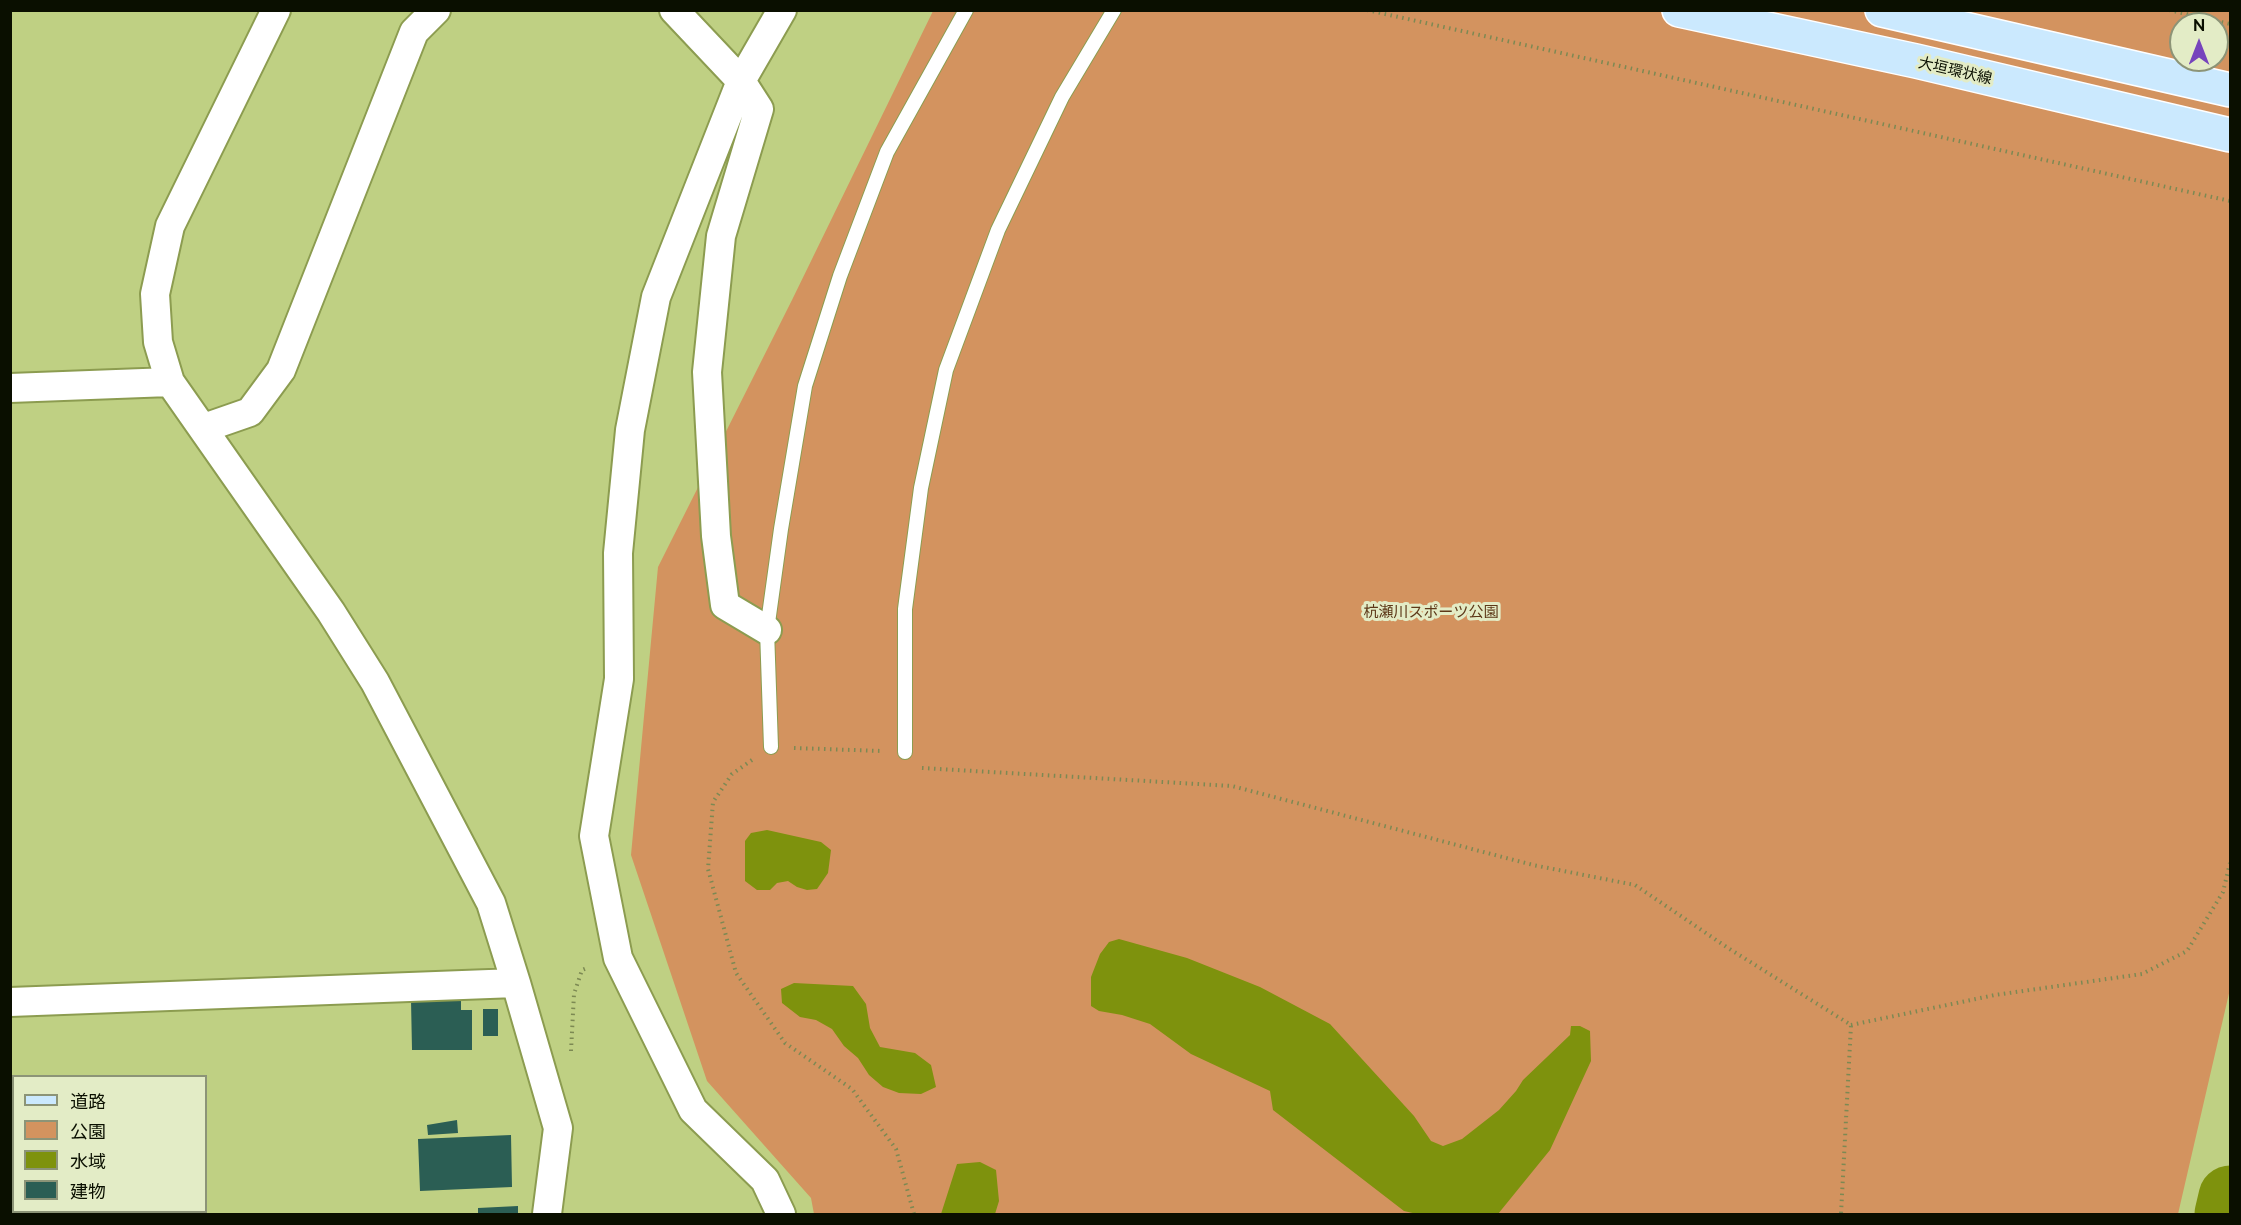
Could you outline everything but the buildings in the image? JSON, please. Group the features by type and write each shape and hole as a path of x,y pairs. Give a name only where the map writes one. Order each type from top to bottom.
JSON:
{"main road":[{"name":"大垣環状線","path":"1679,10 1916,61 2230,135"},
{"path":"1882,10 2230,90"}],"street":[{"path":"276,10 170,226 155,294 158,342 170,382 331,612 375,682 491,903 558,1128 547,1215"},
{"path":"204,428 250,412 281,370 414,32 436,10"},
{"path":"674,10 741,81 759,109 721,236 707,372 716,536 725,605 767,630"},
{"path":"781,1215 765,1180 693,1110 618,958 594,836 619,679 618,554 630,430 656,297 741,81 782,10"},
{"path":"10,388 170,382"},
{"path":"10,1002 516,983"}],"lane":[{"path":"771,747 767,630 805,386 840,276 887,152 966,10"},
{"path":"905,752 905,609 921,488 946,370 998,230 1062,97 1114,10"}],"path":[{"path":"1367,10 2230,201"},
{"path":"2169,10 2230,24"},
{"path":"914,1215 896,1149 852,1089 785,1043 736,973 708,869 713,801 732,774 771,747 905,752 920,768 1232,786 1533,865 1635,885 1728,948 1851,1025 1995,995 2142,974 2187,951 2223,892 2230,863"},
{"path":"1841,1215 1851,1025"}],"green space":[{"name":"杭瀬川スポーツ公園","path":"933,11 2230,11 2230,989 2178,1214 814,1214 811,1198 707,1081 631,855 658,567"}],"water":[{"path":"767,830 821,842 831,850 828,873 817,889 807,890 788,881 777,883 770,890 757,890 745,881 745,841 751,833"},
{"path":"1119,939 1187,958 1260,987 1330,1024 1414,1116 1431,1141 1443,1146 1462,1139 1499,1110 1523,1080 1570,1035 1571,1026 1580,1026 1590,1031 1591,1061 1550,1150 1498,1214 1417,1214 1404,1211 1273,1110 1270,1091 1191,1054 1150,1024 1122,1015 1099,1011 1091,1006 1091,977 1100,954 1109,942"},
{"path":"794,983 853,986 866,1004 870,1028 880,1047 915,1053 931,1065 936,1087 921,1094 899,1093 883,1087 869,1075 858,1058 844,1046 832,1029 816,1020 800,1017 782,1003 781,989"},
{"path":"980,1162 996,1170 999,1201 995,1214 941,1214 957,1164"}],"waterway":[{"path":"2226,1214 2230,1197"}]}
